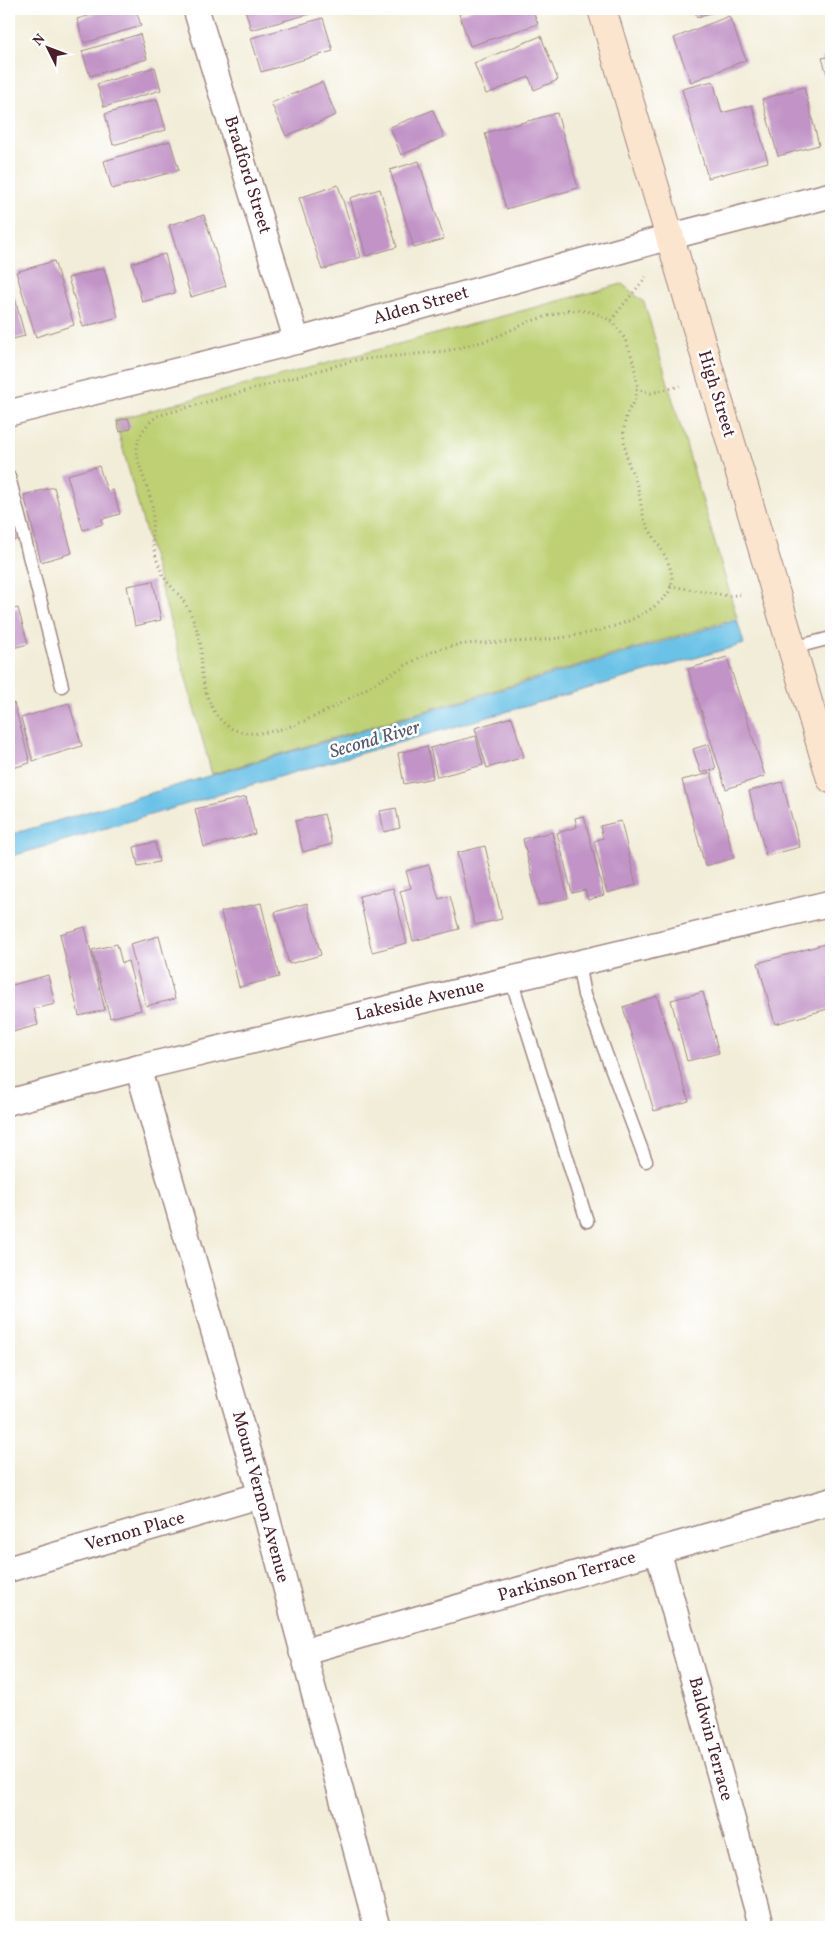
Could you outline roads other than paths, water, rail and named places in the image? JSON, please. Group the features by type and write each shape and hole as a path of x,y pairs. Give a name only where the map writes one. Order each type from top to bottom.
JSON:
{"main road":[{"name":"High Street","path":"602,9 831,779"}],"street":[{"name":"Bradford Street","path":"196,9 298,340"},
{"name":"Alden Street","path":"9,413 298,340 668,236 831,195"},
{"name":"Lakeside Avenue","path":"9,1102 138,1068 831,903"},
{"name":"Mount Vernon Avenue","path":"138,1068 261,1495 377,1927"},
{"name":"Vernon Place","path":"9,1569 261,1495"},
{"name":"Parkinson Terrace","path":"302,1652 831,1501"},
{"name":"Baldwin Terrace","path":"658,1551 762,1927"}],"lane":[{"path":"9,477 62,686"},
{"path":"792,648 831,638"},
{"path":"578,963 584,995 646,1161"},
{"path":"511,979 588,1220"}],"water":[{"name":"Second River","path":"737,620 744,644 288,774 9,857 9,835"}]}
